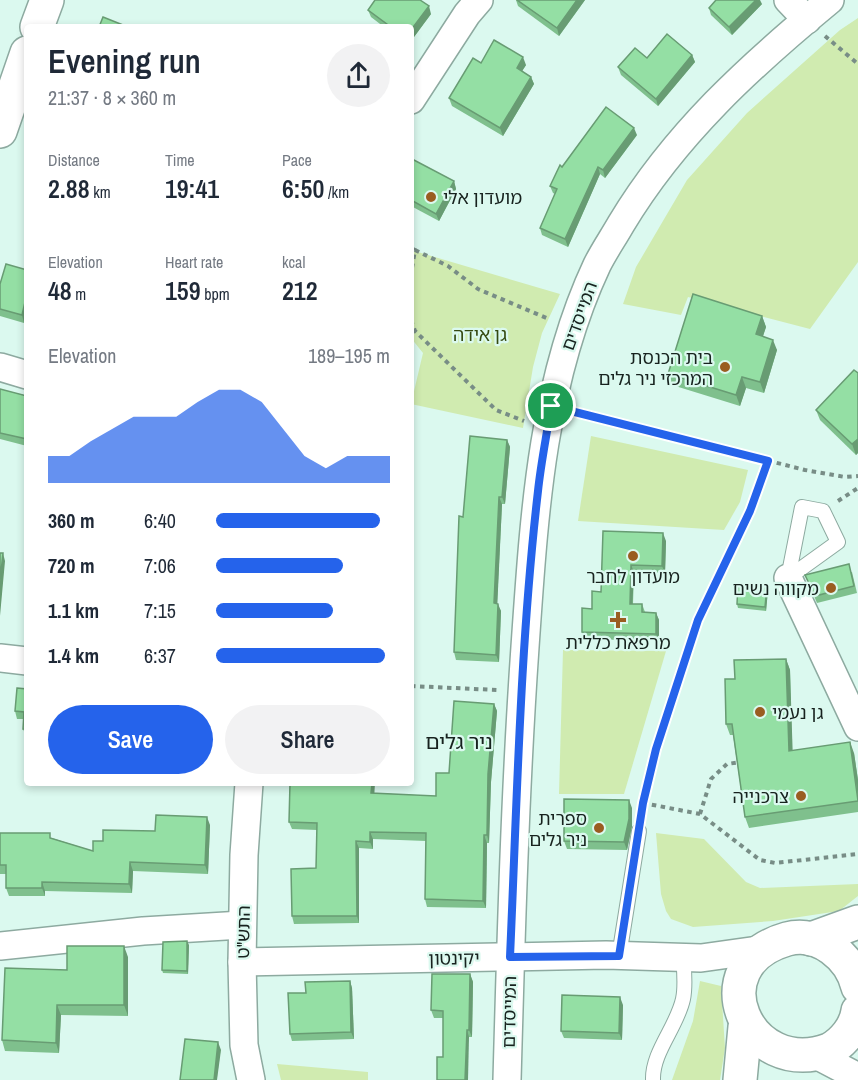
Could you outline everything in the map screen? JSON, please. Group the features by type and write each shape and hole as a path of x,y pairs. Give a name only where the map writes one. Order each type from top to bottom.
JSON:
{"street":[{"path":"38,24 47,0"},
{"path":"788,0 807,20"},
{"name":"המייסדים","path":"507,1080 522,692 531,565 538,489 549,418 571,328 598,264 638,197 683,137 724,93 830,0"},
{"path":"414,95 465,5"},
{"path":"0,131 20,96 24,71"},
{"path":"0,367 24,374"},
{"path":"788,578 858,727"},
{"path":"0,658 24,661"},
{"name":"התש\"ט","path":"249,786 244,855 242,962 244,1045 250,1080"},
{"path":"811,939 858,922"},
{"path":"0,946 143,931 242,925"},
{"path":"857,973 830,946 811,939 790,938 771,944 754,956 743,973 738,993 739,1013 745,1027 761,1046 778,1056 803,1057 858,1077"},
{"name":"יקינטון","path":"242,962 510,957 692,957 765,949"},
{"name":"יקינטון","path":"692,957 722,966 732,976 738,993"},
{"path":"740,1080 745,1027"},
{"path":"754,1080 772,1066 836,1047 856,1029"}],"lane":[{"path":"802,507 823,511 838,542 788,578 802,507"},
{"path":"619,956 639,831"},
{"path":"653,1080 653,1071 658,1057 683,999 692,957"}],"path":[{"path":"807,20 858,64"},
{"path":"414,250 447,266 478,289 571,328"},
{"path":"414,328 496,410 549,418 845,477 858,476"},
{"path":"639,831 656,749 698,620 750,511 768,461"},
{"path":"414,686 522,692"},
{"path":"700,814 711,779 727,764 749,761"},
{"path":"643,803 700,814 760,860 775,863 858,854"}],"green space":[{"path":"858,18 858,262 810,329 688,297 681,315 623,304 636,267 687,180 747,113 840,30"},
{"name":"גן אידה","path":"414,251 560,294 542,333 533,367 523,428 414,405 414,391 423,353 414,342"},
{"path":"591,436 748,470 740,502 724,530 578,521"},
{"path":"563,650 666,651 624,794 559,794"},
{"path":"656,833 704,839 746,882 760,888 858,884 858,896 839,911 773,921 693,927 671,919 666,911 661,894"},
{"path":"700,981 721,986 725,1048 720,1080 672,1080 693,1021"},
{"path":"277,1064 368,1072 368,1080 281,1080"}],"building":[{"path":"375,0 420,0 429,6 414,26 414,24 387,24 368,10"},
{"path":"517,0 577,0 557,28"},
{"path":"716,0 756,0 729,27 709,8"},
{"path":"103,17 120,24 100,24"},
{"path":"667,34 692,55 656,99 618,67 635,48 647,58"},
{"path":"494,40 523,57 517,68 531,77 500,128 449,98 473,58 481,63"},
{"path":"606,107 634,128 603,170 598,167 565,239 540,228 557,189 550,186 560,165 562,167"},
{"name":"מועדון אלי","path":"414,160 454,181 436,214 414,202"},
{"path":"6,264 24,269 22,315 0,309 0,284"},
{"name":"בית הכנסת המרכזי ניר גלים","path":"693,294 762,316 756,334 773,340 760,382 742,377 736,395 668,374"},
{"path":"854,370 858,373 858,439 852,444 816,410"},
{"path":"0,389 24,395 24,438 0,433"},
{"path":"470,436 507,440 502,497 499,497 494,603 498,604 496,655 454,652 459,516 463,517"},
{"path":"603,531 663,533 662,566 631,565 630,604 642,604 642,612 656,613 656,634 582,632 582,608 592,609 592,591 601,592"},
{"path":"0,553 3,553 0,581"},
{"path":"849,564 854,586 815,596 805,575"},
{"name":"מקווה נשים","path":"738,584 767,586 765,607 737,604"},
{"path":"786,659 789,751 850,742 858,801 745,817 732,724 726,724 725,679 735,679 734,660"},
{"path":"17,688 24,689 24,712 15,711"},
{"path":"454,701 494,704 488,774 487,835 484,835 483,901 425,899 426,833 370,832 370,842 356,841 357,916 292,916 291,869 316,868 317,823 289,822 290,786 372,786 371,793 436,796 436,773 449,773"},
{"name":"ספרית ניר גלים","path":"564,799 629,800 629,819 624,842 564,841"},
{"path":"156,815 207,817 205,865 130,862 129,884 42,882 42,888 6,888 6,865 0,865 0,833 50,833 50,838 93,851 93,841 103,841 103,830 155,831"},
{"path":"187,941 187,971 162,970 163,942"},
{"path":"67,946 124,946 124,1005 57,1005 56,1043 2,1040 5,968 67,970"},
{"path":"432,974 470,974 465,1080 437,1080 437,1057 443,1057 443,1011 431,1010"},
{"path":"350,981 351,1032 290,1034 288,993 306,993 305,982"},
{"path":"562,995 620,997 619,1033 561,1031"},
{"path":"185,1039 218,1042 214,1080 180,1080"}],"place":[{"name":"מועדון אלי","path":"431,197"},
{"name":"בית הכנסת המרכזי ניר גלים","path":"725,367"},
{"name":"מועדון לחבר","path":"633,556"},
{"name":"מקווה נשים","path":"831,588"},
{"name":"מרפאת כללית","path":"618,620"},
{"name":"גן נעמי","path":"760,712"},
{"name":"צרכנייה","path":"801,796"},
{"name":"ספרית ניר גלים","path":"599,828"}],"district":[{"name":"ניר גלים","path":"459,741"}],"route":[{"path":"551,406 768,461 750,511 698,620 656,749 643,803 619,956 510,957 521,703 530,576 538,489 551,406"}]}
